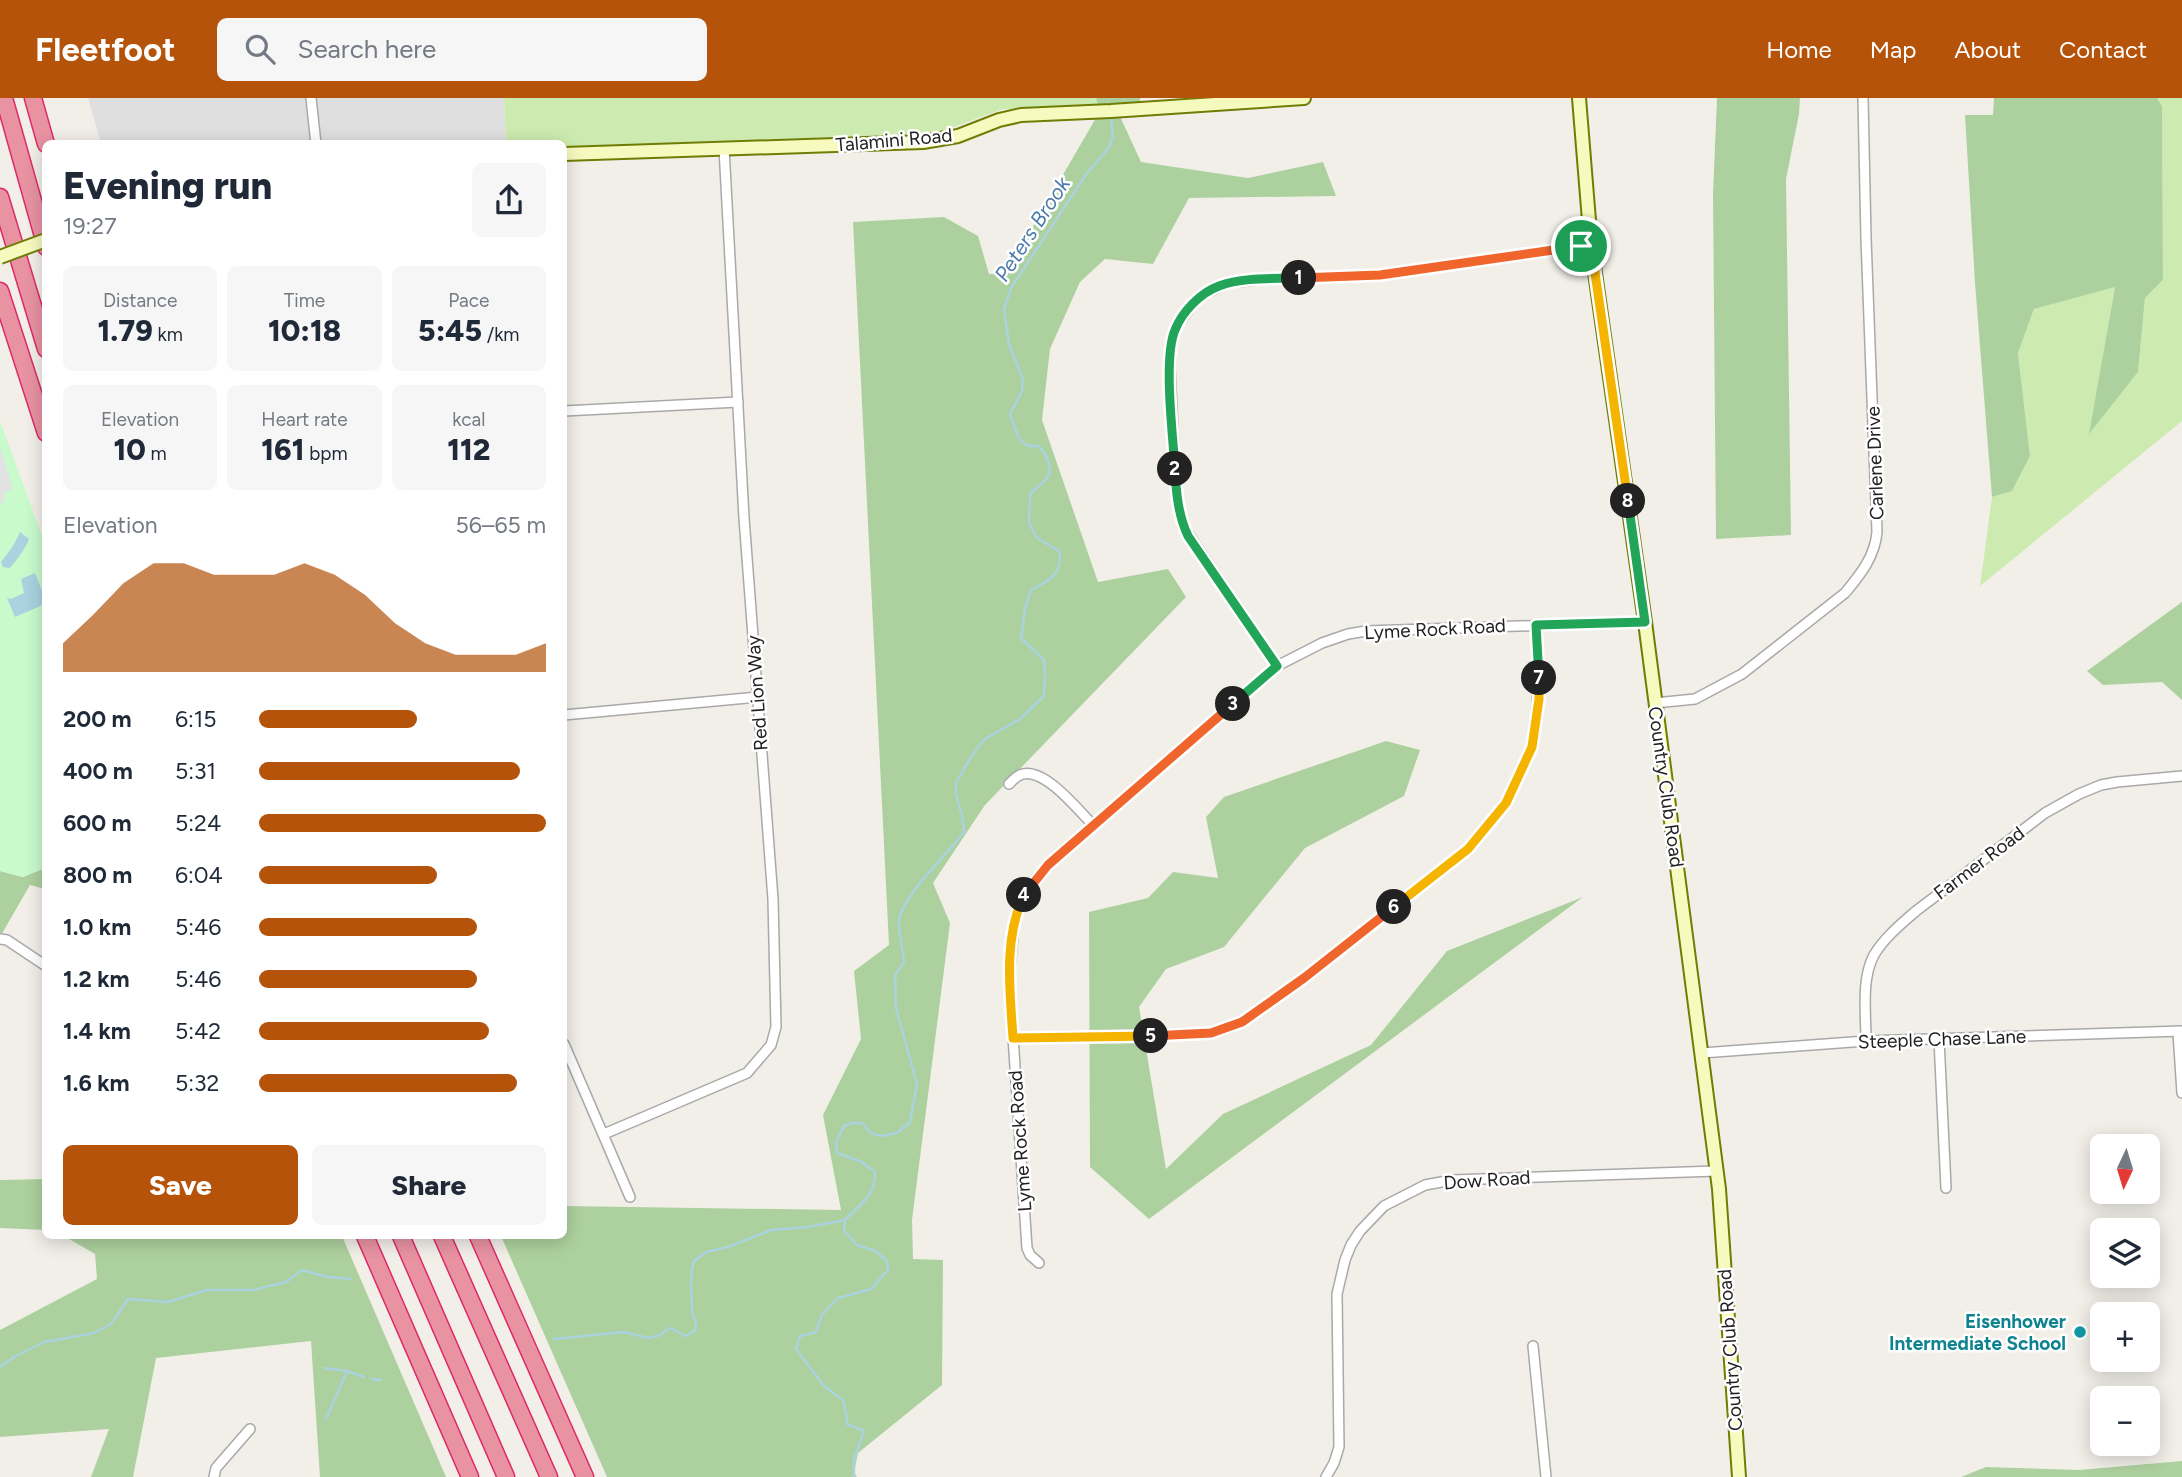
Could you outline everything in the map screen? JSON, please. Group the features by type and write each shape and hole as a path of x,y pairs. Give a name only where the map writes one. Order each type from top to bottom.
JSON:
{"highway":[{"path":"4,98 42,233"},
{"path":"33,98 45,140"},
{"path":"0,197 42,336"},
{"path":"0,291 42,421"},
{"path":"366,1239 470,1477"},
{"path":"400,1239 506,1477"},
{"path":"443,1239 549,1477"},
{"path":"479,1239 585,1477"}],"street":[{"path":"311,98 316,140"},
{"name":"Talamini Road","path":"567,154 923,142 958,136 999,120 1021,115 1138,104 1304,98"},
{"name":"Country Club Road","path":"1580,98 1591,245 1645,622 1716,1171 1739,1477"},
{"name":"Carlene Drive","path":"1655,703 1695,699 1742,674 1845,593 1859,576 1876,545 1863,98"},
{"name":"Red Lion Way","path":"604,1134 747,1073 771,1045 776,1027 773,899 744,518 724,148"},
{"path":"0,257 42,241"},
{"path":"1277,666 1183,526 1176,493 1170,367 1174,331 1193,304 1204,293 1228,283 1380,275 1591,245"},
{"path":"567,411 738,402"},
{"name":"Lyme Rock Road","path":"1039,1263 1027,1248 1009,975 1015,918 1023,896 1048,865 1277,666 1322,643 1366,631 1645,622"},
{"path":"1013,1038 1211,1033 1242,1022 1304,978 1468,849 1506,803 1532,747 1539,671 1536,625"},
{"path":"567,715 758,697"},
{"path":"1009,784 1024,773 1039,775 1059,790 1093,825"},
{"name":"Farmer Road","path":"1866,1041 1867,984 1873,958 1898,927 1916,911 2045,813 2079,794 2117,782 2182,776"},
{"path":"0,939 7,940 42,963"},
{"path":"2180,1031 2182,1093"},
{"name":"Steeple Chase Lane","path":"1702,1053 1866,1041 2180,1031"},
{"path":"1939,1039 1947,1188"},
{"path":"567,1051 630,1197"},
{"name":"Dow Road","path":"1326,1477 1339,1447 1338,1289 1351,1245 1360,1231 1384,1206 1425,1185 1452,1180 1716,1171"},
{"path":"1533,1346 1546,1477"},
{"path":"214,1477 216,1468 250,1429"}],"shaded area":[{"path":"88,98 504,98 506,140 100,140"},
{"path":"0,447 13,489 5,492 4,501 0,505"}],"green space":[{"path":"504,98 1096,98 1100,111 1003,109 938,133 567,148 567,140 506,140"},
{"path":"1096,98 1140,98 1141,109 1117,110 1141,162 1248,178 1323,162 1336,196 1189,198 1153,264 1105,259 1080,282 1050,349 1042,420 1098,582 1168,569 1186,597 985,805 933,883 950,923 912,1220 913,1259 943,1260 942,1385 858,1453 854,1473 857,1477 607,1477 502,1239 567,1239 567,1206 841,1210 823,1115 861,1039 854,971 889,945 853,222 944,217 978,236 989,274 1006,273 1100,111"},
{"path":"1717,98 1800,98 1786,179 1791,535 1716,539 1713,194"},
{"path":"1994,98 2157,98 2162,106 2163,280 2145,298 2138,372 2089,434 2115,287 2034,309 2018,353 2030,456 2012,491 1992,497 1965,115 1993,115"},
{"path":"2157,98 2182,98 2182,421 1980,586 1992,497 2012,491 2030,456 2018,353 2034,309 2115,286 2090,432 2138,372 2145,298 2163,280 2162,106"},
{"path":"0,421 42,536 42,869 23,877 0,871"},
{"path":"2182,602 2182,700 2162,682 2103,685 2087,671"},
{"path":"1386,741 1420,750 1404,796 1305,848 1224,947 1166,969 1139,1007 1166,1169 1223,1114 1371,1045 1447,951 1583,897 1149,1219 1090,1167 1089,912 1148,898 1173,872 1218,878 1206,817 1224,797"},
{"path":"42,869 42,888 30,885 0,937 0,871 23,877"},
{"path":"42,1179 42,1230 0,1228 0,1180"},
{"path":"69,1239 343,1239 446,1477 320,1477 311,1341 156,1358 133,1477 91,1477 109,1429 0,1437 0,1330 97,1279 95,1254"},
{"path":"2182,1461 2182,1477 1961,1477 1986,1467 2079,1470"}],"water":[{"path":"20,532 29,539 28,542 9,568 3,567 1,562"},
{"path":"35,573 42,590 42,605 15,617 7,598 24,593 21,579"}],"waterway":[{"name":"Peters Brook","path":"854,1477 854,1460 864,1431 847,1424 843,1400 824,1386 796,1349 800,1336 816,1332 822,1315 838,1298 871,1289 888,1270 887,1261 876,1251 857,1245 844,1231 845,1220 870,1194 875,1172 862,1162 837,1153 836,1142 844,1126 852,1123 862,1123 871,1133 881,1136 897,1133 910,1122 917,1084 896,1008 895,975 904,962 899,929 901,914 915,890 964,832 956,783 972,755 985,739 1020,719 1044,696 1044,660 1021,638 1031,590 1054,575 1060,559 1059,551 1037,538 1029,523 1030,494 1047,478 1050,470 1046,456 1038,446 1028,446 1019,439 1010,414 1022,391 1023,379 1009,345 1004,309 1011,288 1087,173 1109,148 1113,136 1111,119"},
{"path":"554,1339 624,1332 649,1338 670,1328 686,1336 695,1331 696,1324 692,1312 692,1269 694,1261 706,1252 728,1247 771,1230 845,1220"},
{"path":"0,1367 44,1342 94,1333 111,1324 128,1299 168,1302 207,1290 253,1290 286,1282 302,1270 328,1277 351,1279"},
{"path":"324,1368 347,1371 364,1377"},
{"path":"326,1419 347,1371"},
{"path":"372,1379 381,1380"}],"place":[{"name":"Eisenhower Intermediate School","path":"2080,1332"}],"route":[{"path":"1591,245 1645,622 1536,625 1539,699 1532,747 1506,803 1468,849 1304,978 1242,1022 1211,1033 1191,1035 1013,1038 1009,975 1013,930 1023,896 1032,883 1048,865 1277,666 1183,526 1176,493 1170,367 1171,345 1179,323 1204,293 1228,283 1380,275 1581,246 1591,245"}]}
